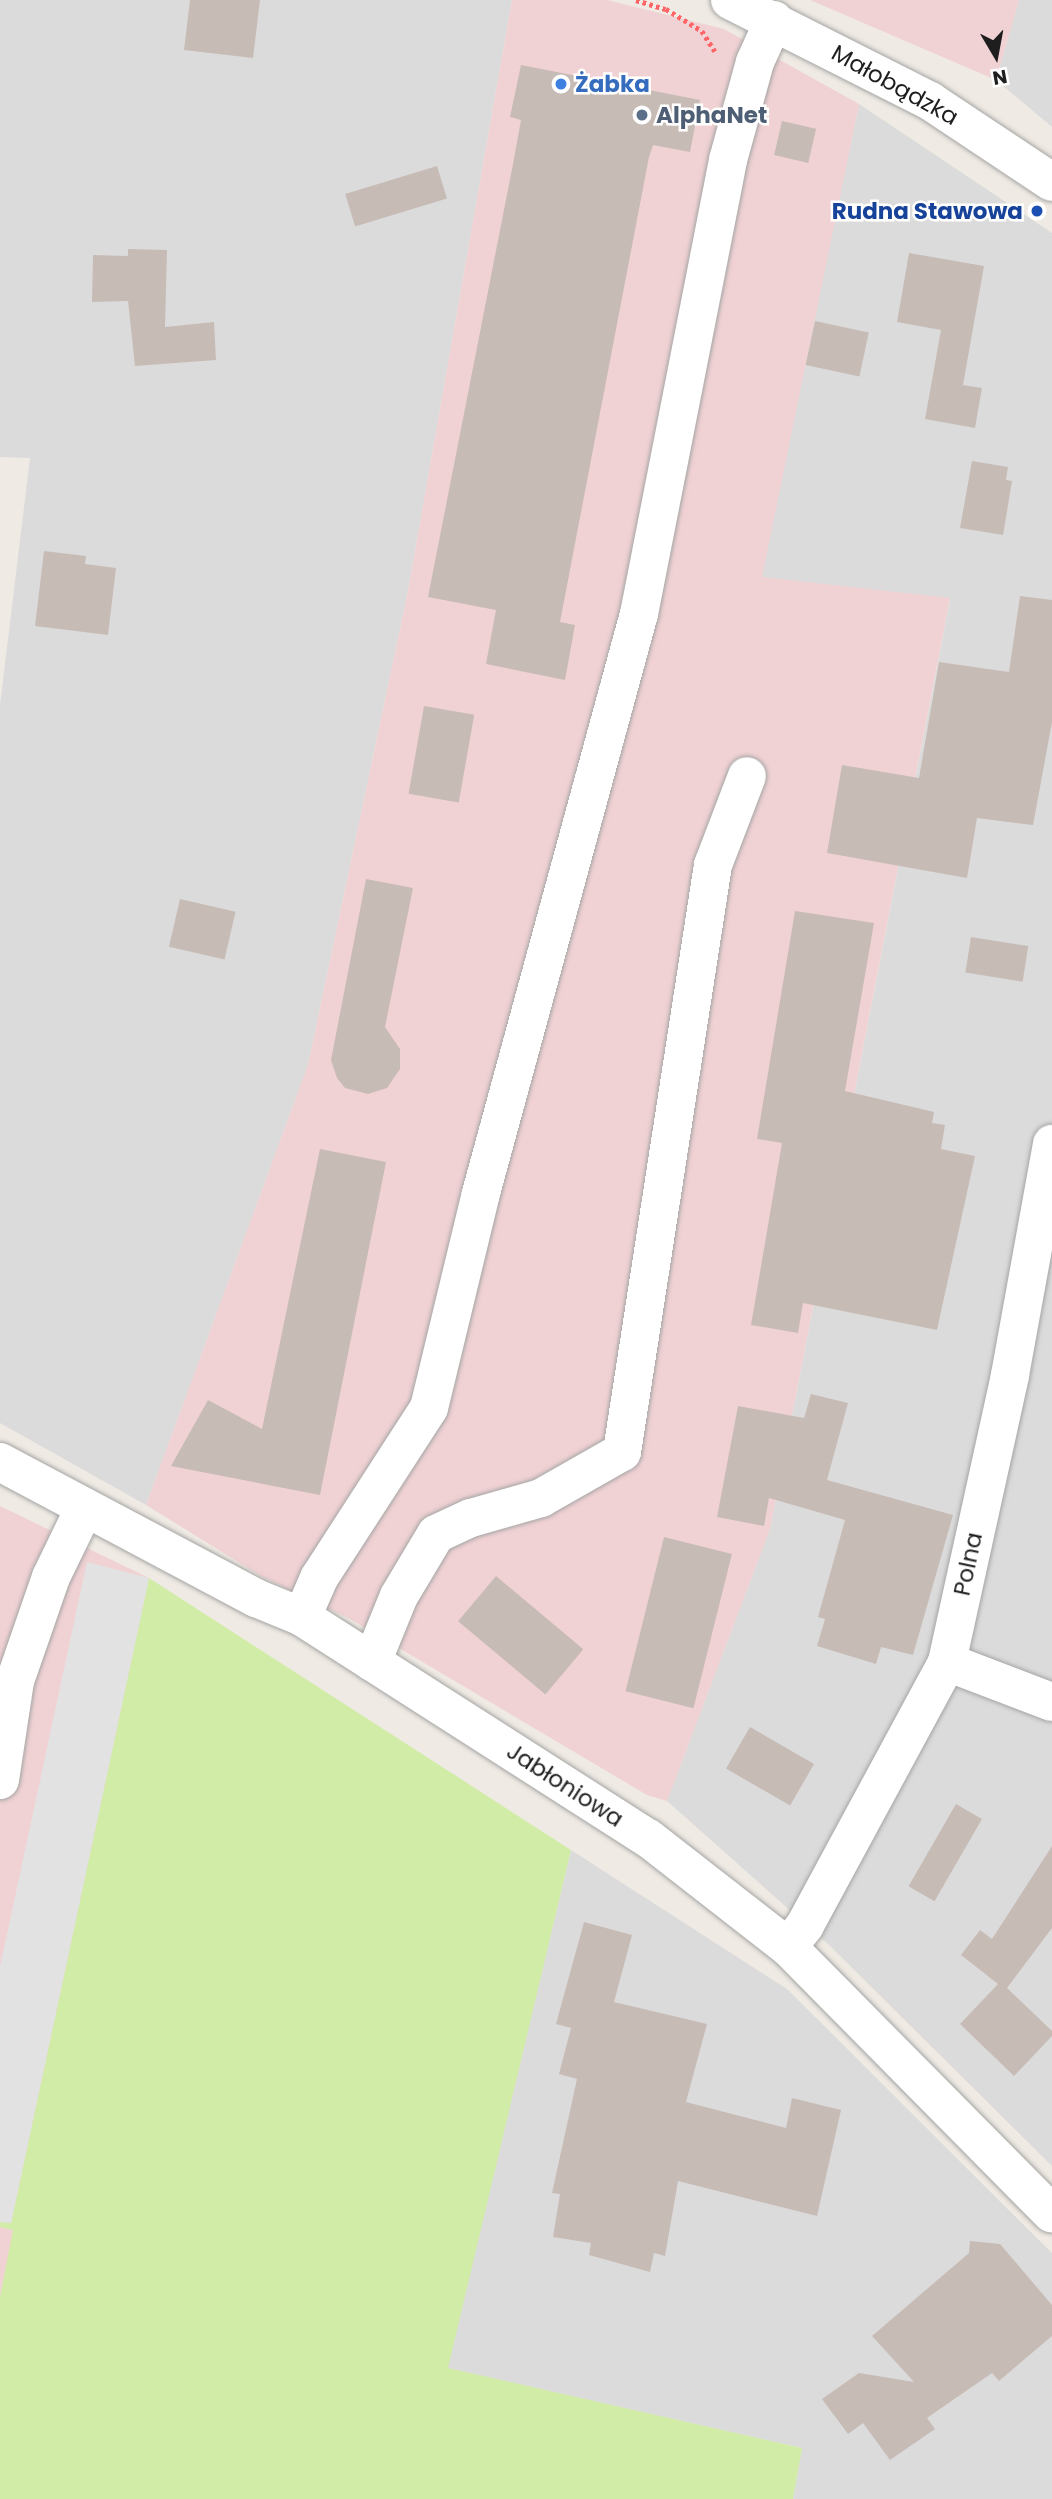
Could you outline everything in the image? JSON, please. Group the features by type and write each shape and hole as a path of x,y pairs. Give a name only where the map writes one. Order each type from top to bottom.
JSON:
{"street":[{"name":"Małobądzka","path":"730,0 930,101 1052,182"},
{"path":"302,1617 319,1578 429,1408 481,1193 639,614 728,160 755,62 774,20"},
{"path":"372,1662 398,1596 436,1534 471,1518 541,1498 622,1452 713,865 747,776"},
{"name":"Polna","path":"788,1948 805,1925 947,1662 1010,1375 1052,1144"},
{"name":"Jabłoniowa","path":"0,1462 84,1509 302,1617 648,1838 788,1948 1052,2214"},
{"path":"0,1780 15,1681 51,1577 84,1509"},
{"path":"947,1662 1052,1702"}],"shaded area":[{"path":"0,0 512,0 408,591 308,1065 146,1505 0,1423 0,705 30,458 0,457"},
{"path":"512,0 607,0 724,29 859,104 762,577 950,598 770,1529 667,1801 647,1795 350,1619 261,1576 146,1505 308,1065 408,591"},
{"path":"810,0 1019,0 996,80"},
{"path":"1019,0 1052,0 1052,127 996,80"},
{"path":"859,104 1052,233 1052,2166 828,1944 667,1801 770,1529 950,599 761,577"},
{"path":"0,1506 149,1578 0,2297"},
{"path":"87,1562 149,1578 11,2223 0,2222 0,1967"},
{"path":"571,1850 787,1989 1052,2253 1052,2499 793,2499 802,2448 447,2368"}],"green space":[{"path":"149,1578 571,1850 448,2368 802,2448 793,2499 0,2499 0,2297 13,2230 0,2227 0,2222 11,2223"}],"building":[{"path":"190,0 260,0 253,58 184,50"},
{"path":"521,65 700,100 690,152 653,145 649,157 560,622 575,625 565,680 486,664 496,610 428,597 521,120 510,117"},
{"path":"782,121 816,129 808,163 774,155"},
{"path":"437,166 447,199 355,227 345,194"},
{"path":"128,249 167,250 165,327 214,322 216,360 135,366 128,301 92,302 93,255 128,256"},
{"path":"909,253 984,266 963,385 982,388 975,428 925,419 941,330 897,322"},
{"path":"815,321 869,332 859,376 806,365"},
{"path":"972,461 1008,467 1006,480 1012,481 1003,535 960,528"},
{"path":"44,551 86,556 85,564 116,568 108,635 35,626"},
{"path":"1020,596 1052,600 1052,722 1033,825 977,818 967,878 827,853 842,765 919,778 939,662 1009,672"},
{"path":"424,706 474,715 459,803 409,794"},
{"path":"366,879 413,888 385,1027 400,1049 400,1069 387,1088 368,1094 345,1088 337,1078 331,1060"},
{"path":"180,899 236,912 225,960 169,947"},
{"path":"795,911 874,923 845,1091 934,1112 932,1123 945,1125 941,1149 975,1156 937,1330 803,1303 798,1333 751,1325 782,1143 757,1139"},
{"path":"971,937 1028,946 1023,982 965,973"},
{"path":"320,1149 386,1162 320,1495 171,1466 208,1400 262,1429"},
{"path":"811,1394 848,1403 827,1480 953,1515 913,1655 881,1647 876,1664 817,1646 825,1619 818,1617 845,1520 769,1498 764,1526 717,1517 738,1406 804,1418"},
{"path":"664,1537 732,1554 693,1708 626,1691"},
{"path":"496,1576 583,1649 545,1694 458,1621"},
{"path":"750,1727 814,1764 790,1806 726,1769"},
{"path":"956,1804 982,1819 934,1901 909,1886"},
{"path":"1052,1846 1052,1928 1007,1988 1052,2031 1052,2036 1014,2076 960,2024 998,1984 961,1955 980,1930 992,1939"},
{"path":"584,1922 632,1935 614,2002 707,2024 686,2102 786,2128 792,2098 841,2110 817,2216 678,2181 665,2256 654,2253 650,2272 589,2255 591,2243 553,2237 560,2194 552,2193 577,2079 559,2074 571,2028 556,2024"},
{"path":"970,2241 1000,2244 1052,2305 1052,2336 999,2381 992,2373 927,2418 935,2429 890,2460 863,2423 848,2434 822,2399 859,2373 914,2382 872,2336 969,2253"}],"place":[{"name":"Żabka","path":"561,84"},
{"name":"AlphaNet","path":"642,115"},
{"name":"Rudna Stawowa","path":"1037,211"}]}
